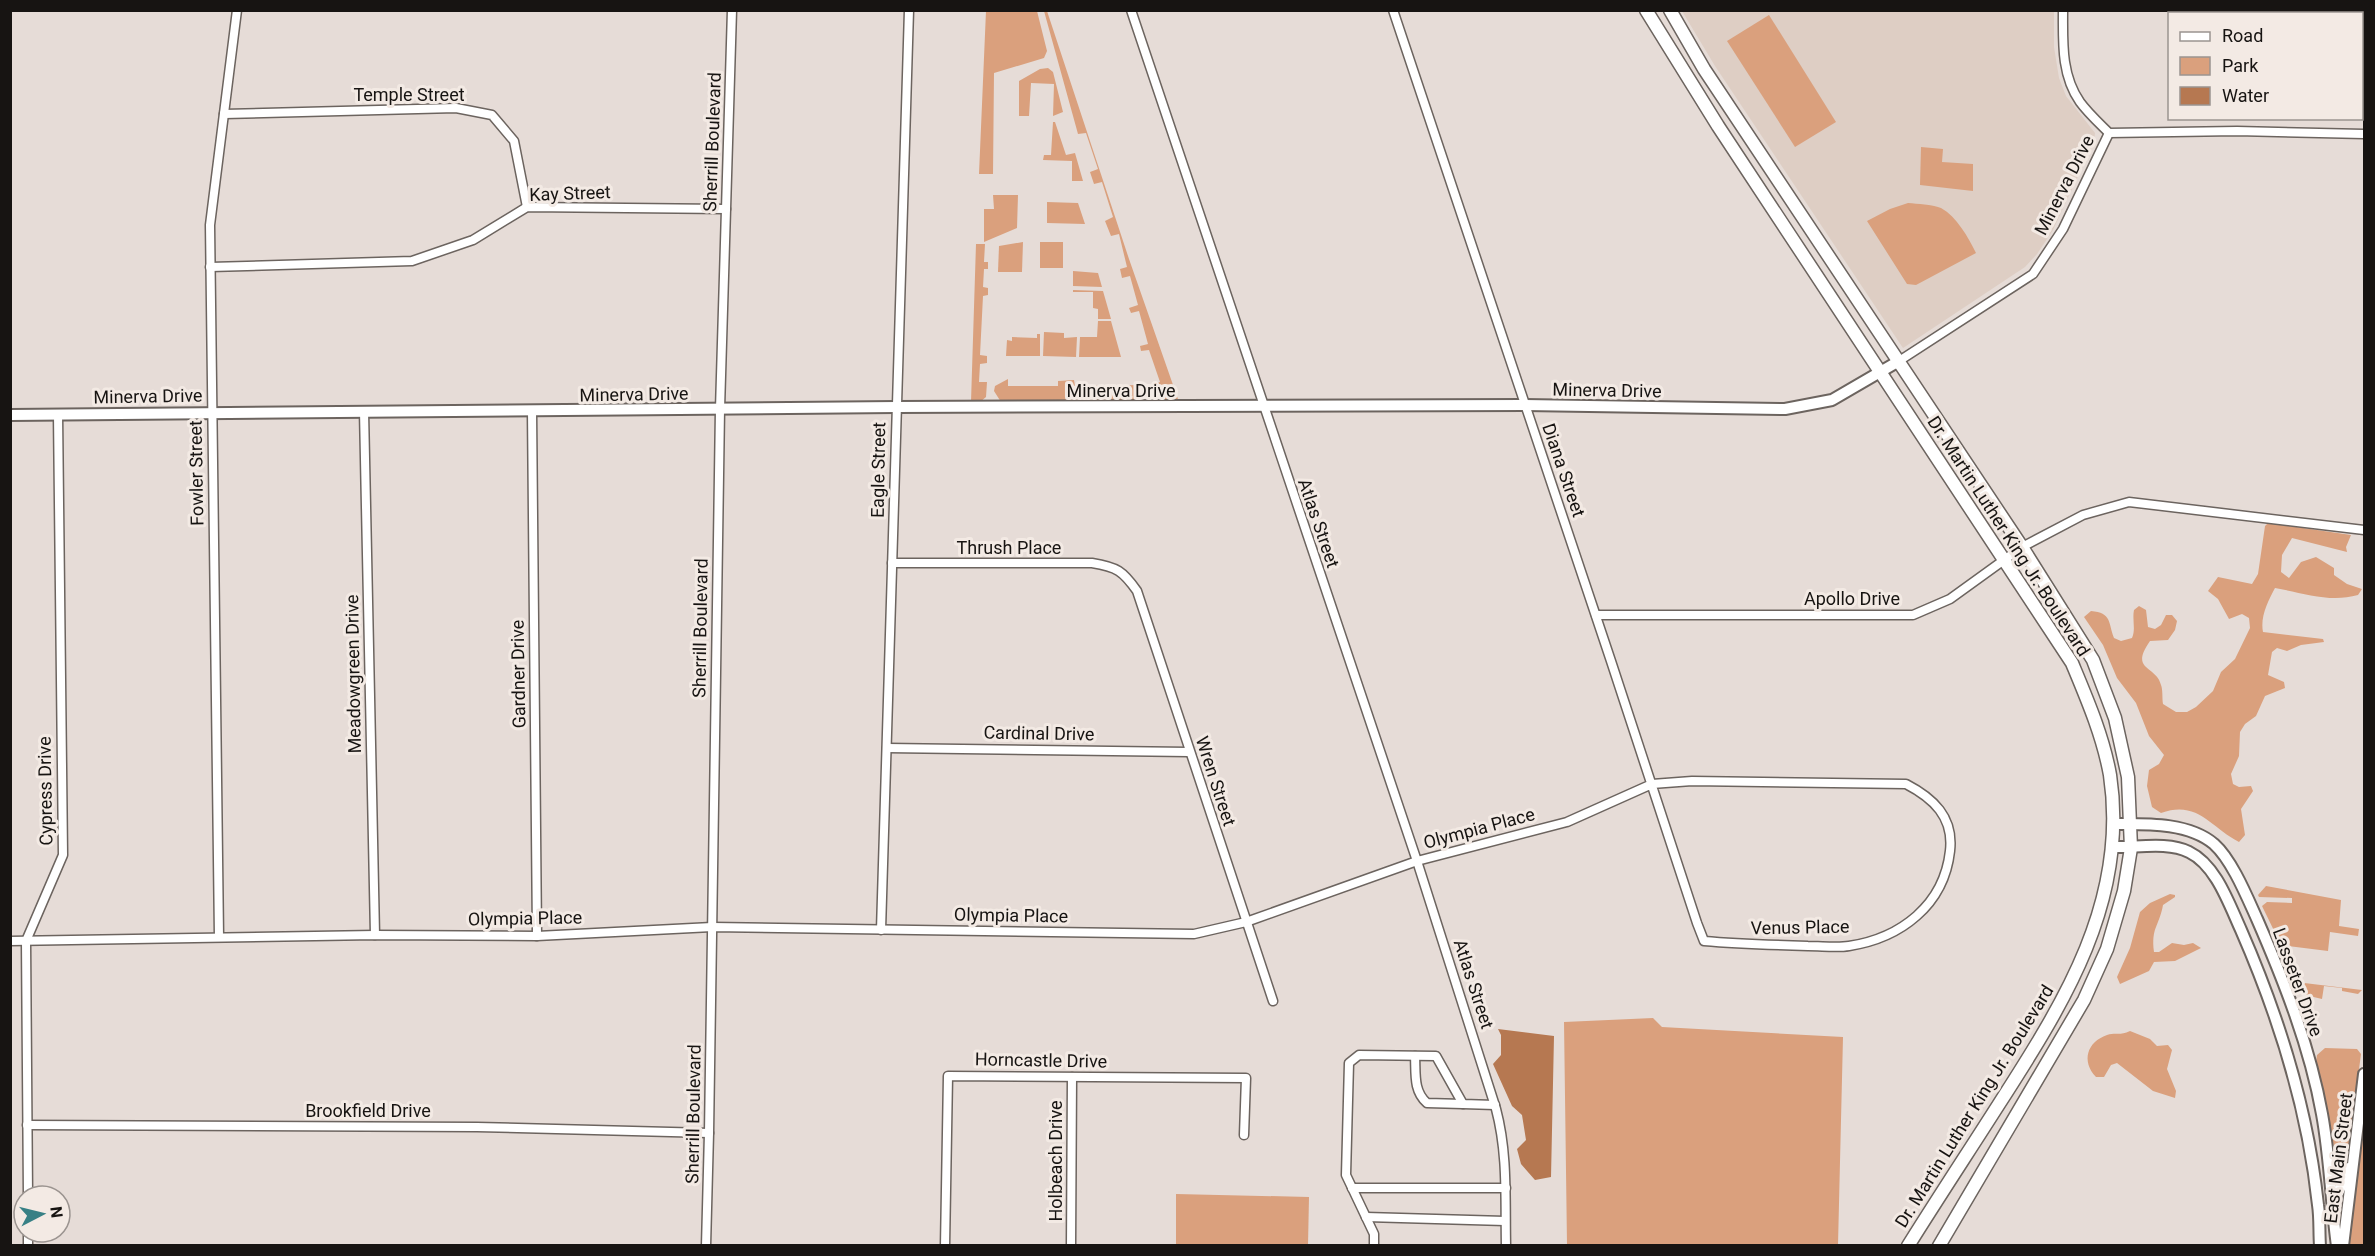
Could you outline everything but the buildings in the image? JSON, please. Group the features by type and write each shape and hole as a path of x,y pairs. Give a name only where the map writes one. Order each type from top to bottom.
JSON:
{"main road":[{"name":"Dr. Martin Luther King Jr. Boulevard","path":"1646,10 1718,126 2072,663 2095,720 2109,775 2113,824 2107,886 2095,928 2074,978 2034,1050 1908,1245"},
{"name":"Dr. Martin Luther King Jr. Boulevard","path":"1670,10 1704,69 1899,361 2093,660 2115,718 2128,777 2131,848 2124,891 2107,948 2084,1000 1939,1245"}],"street":[{"name":"Fowler Street","path":"219,937 210,225 237,10"},
{"name":"Sherrill Boulevard","path":"706,1245 710,1133 720,409 732,10"},
{"name":"Eagle Street","path":"881,930 909,10"},
{"name":"Atlas Street","path":"1131,10 1417,861 1495,1105 1502,1130 1506,1162 1506,1245"},
{"name":"Diana Street","path":"1393,10 1704,941"},
{"path":"2063,10 2065,69 2079,101 2109,133 2237,131 2364,134"},
{"name":"Temple Street","path":"224,114 456,108 492,115 514,141 527,207"},
{"name":"Minerva Drive","path":"10,414 1525,405 1785,409 1832,400 1881,373 2033,274 2063,230 2109,133"},
{"name":"Kay Street","path":"210,267 412,261 473,240 527,207 726,209"},
{"name":"Meadowgreen Drive","path":"364,411 375,935"},
{"name":"Gardner Drive","path":"532,411 537,936"},
{"name":"Cypress Drive","path":"28,1184 26,941 63,855 58,414"},
{"name":"Apollo Drive","path":"1596,615 1913,615 1950,599 2022,548 2083,515 2128,502 2364,530"},
{"name":"Thrush Place","path":"892,563 1092,563 1109,566 1124,573"},
{"name":"Wren Street","path":"1124,573 1137,591 1273,1001"},
{"name":"Cardinal Drive","path":"887,748 1189,752"},
{"name":"Olympia Place","path":"10,941 375,935 537,936 712,927 1194,934 1246,922 1417,861 1567,822 1652,784 1692,781 1906,784 1928,795 1945,817 1951,845"},
{"name":"Lasseter Drive","path":"2113,824 2168,826 2193,832 2214,844 2227,860 2250,904 2278,969 2304,1041 2322,1113 2337,1245"},
{"name":"Venus Place","path":"1704,941 1741,945 1849,946 1895,933 1925,908 1940,889 1948,867 1951,845"},
{"name":"Lasseter Drive","path":"2112,848 2166,847 2188,851 2205,863 2221,889 2262,978 2286,1050 2302,1115 2319,1207 2320,1245"},
{"path":"1374,1245 1374,1233 1346,1175 1349,1063 1359,1055 1437,1056 1463,1104"},
{"path":"1415,1056 1417,1088 1420,1097 1427,1103 1495,1105"},
{"name":"East Main Street","path":"2343,1245 2364,1074"},
{"name":"Horncastle Drive","path":"945,1245 948,1076 1246,1078 1244,1135"},
{"name":"Holbeach Drive","path":"1071,1245 1072,1077"},
{"name":"Brookfield Drive","path":"27,1125 477,1127 710,1133"},
{"path":"2319,1207 2334,1203 2353,1159"},
{"path":"1352,1188 1506,1188"},
{"path":"1366,1217 1505,1221"}],"shaded area":[{"path":"1682,11 2054,11 2054,47 2059,78 2066,96 2095,133 2094,142 2053,230 2025,267 1903,348 1715,66"}],"green space":[{"path":"986,11 1037,11 1047,51 1044,58 994,73 993,174 979,174"},
{"path":"1044,11 1047,11 1179,402 1161,399 1151,385 1160,382 1149,350 1141,351 1140,346 1148,344 1139,311 1131,313 1129,308 1138,305 1130,276 1122,278 1120,269 1127,267 1119,234 1111,236 1105,221 1113,217 1102,182 1094,184 1090,172 1098,169 1086,133 1078,134"},
{"path":"1769,15 1836,122 1795,147 1727,41"},
{"path":"1048,68 1053,72 1063,112 1053,116 1054,84 1031,83 1029,116 1019,116 1019,81 1040,69"},
{"path":"1053,122 1055,122 1066,155 1075,153 1083,181 1072,181 1072,161 1043,160 1044,155 1051,155"},
{"path":"1921,147 1943,149 1942,162 1973,164 1973,191 1920,185"},
{"path":"993,195 1018,195 1017,228 984,242 984,209 994,209"},
{"path":"1047,202 1078,203 1085,224 1047,223"},
{"path":"1908,203 1933,206 1947,212 1962,228 1976,253 1916,285 1907,284 1867,221"},
{"path":"1023,242 1022,272 998,272 999,246"},
{"path":"1040,242 1063,242 1063,268 1040,268"},
{"path":"976,244 985,244 984,262 988,262 988,269 984,269 983,287 988,288 988,295 983,296 980,355 987,356 987,363 980,364 979,382 987,382 986,397 980,402 971,402"},
{"path":"1073,271 1098,273 1102,287 1073,286"},
{"path":"1073,290 1103,291 1111,319 1098,319 1098,309 1093,308 1093,292 1073,292"},
{"path":"1098,321 1111,321 1121,357 1079,357 1080,337 1097,337"},
{"path":"1044,332 1064,333 1064,338 1077,337 1076,357 1043,356"},
{"path":"1037,334 1040,334 1040,356 1006,356 1007,340 1012,341 1012,337 1037,338"},
{"path":"1008,379 1008,386 1058,386 1058,381 1074,380 1075,386 1142,385 1145,394 1141,402 1001,402 994,391 995,386"},
{"path":"2268,523 2351,535 2346,547 2347,552 2292,538 2282,555 2281,572 2289,578 2301,562 2316,557 2334,568 2334,575 2347,584 2362,589 2358,595 2337,598 2275,588 2270,598 2264,615 2263,632 2323,639 2324,642 2301,645 2287,651 2277,648 2272,652 2268,675 2284,682 2285,688 2265,696 2256,716 2245,724 2240,732 2239,756 2231,774 2233,784 2239,787 2251,786 2253,791 2241,809 2245,835 2239,842 2194,813 2174,810 2161,813 2152,807 2147,786 2149,770 2159,764 2164,755 2149,736 2136,703 2117,678 2103,645 2084,617 2091,611 2103,614 2108,619 2114,638 2121,641 2132,638 2134,610 2139,606 2146,610 2148,627 2155,629 2161,625 2166,615 2172,615 2177,621 2175,630 2168,640 2150,641 2142,658 2143,663 2158,679 2162,687 2163,704 2176,712 2187,712 2213,691 2221,672 2235,659 2250,628 2249,618 2242,614 2229,619 2218,599 2208,591 2218,577 2252,584 2258,574 2265,526"},
{"path":"2266,886 2341,900 2339,926 2359,929 2358,936 2330,932 2328,951 2281,945 2262,906 2267,902 2292,903 2292,898 2259,897 2258,895"},
{"path":"2170,894 2175,897 2163,905 2154,932 2154,952 2159,952 2172,943 2184,945 2193,943 2201,948 2175,961 2154,962 2149,971 2120,984 2117,977 2130,948 2140,912 2150,903"},
{"path":"2296,982 2362,990 2358,994 2342,991 2342,988 2324,986 2322,999 2301,994"},
{"path":"1653,1018 1662,1027 1843,1037 1838,1245 1567,1245 1564,1022"},
{"path":"2130,1031 2150,1039 2157,1046 2168,1045 2172,1050 2167,1069 2176,1091 2175,1098 2153,1091 2117,1063 2111,1065 2104,1077 2096,1077 2091,1071 2088,1053 2095,1042 2107,1035"},
{"path":"2325,1048 2357,1049 2361,1054 2348,1153 2344,1166 2340,1167 2337,1166 2327,1107 2316,1062 2317,1055"},
{"path":"2364,1119 2364,1245 2348,1245"},
{"path":"1176,1194 1309,1197 1308,1245 1176,1245"}],"water":[{"path":"1498,1029 1554,1036 1551,1177 1535,1180 1521,1164 1517,1149 1526,1140 1522,1115 1512,1106 1493,1064 1501,1055 1501,1035"}]}
